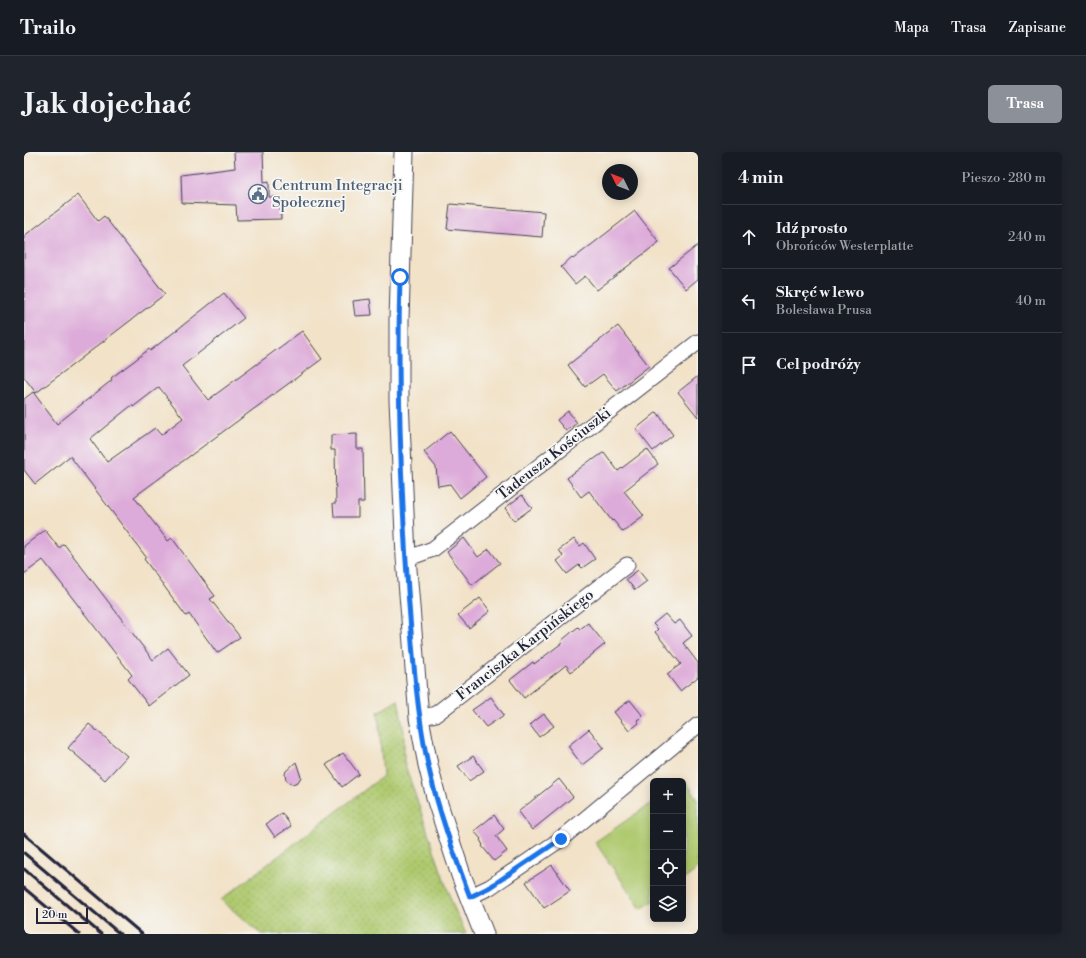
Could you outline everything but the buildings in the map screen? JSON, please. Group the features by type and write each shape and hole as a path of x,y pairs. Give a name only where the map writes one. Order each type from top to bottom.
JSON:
{"street":[{"path":"404,152 399,320 399,400 406,558 419,718 437,801 484,934"},
{"name":"Tadeusza Kościuszki","path":"406,558 433,548 698,342"},
{"name":"Franciszka Karpińskiego","path":"419,718 436,714 627,565"},
{"path":"470,897 490,887 561,839 698,725"}],"green space":[{"path":"398,700 404,732 404,762 452,903 466,934 261,934 221,900 383,776 378,712"},
{"path":"686,782 698,800 698,869 686,878"},
{"path":"650,804 650,903 641,909 595,842"}],"railway":[{"path":"24,834 142,934"},
{"path":"24,853 120,934"},
{"path":"24,869 101,934"},
{"path":"24,888 79,934"}],"place":[{"name":"Centrum Integracji Społecznej","path":"258,194"}],"route":[{"path":"400,277 399,400 406,558 412,646 419,718 437,801 461,875 470,897 481,893 561,839"}]}
